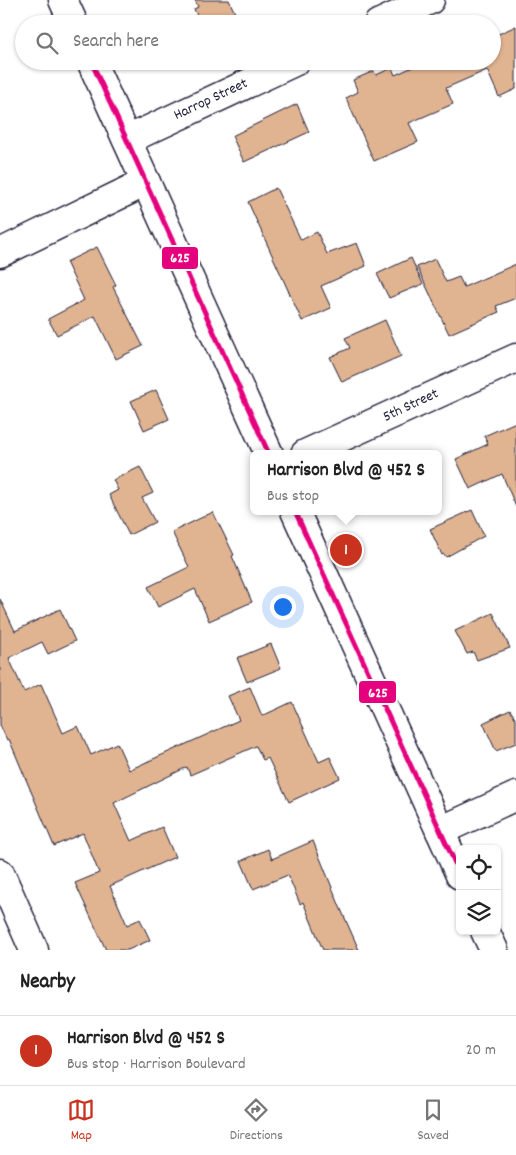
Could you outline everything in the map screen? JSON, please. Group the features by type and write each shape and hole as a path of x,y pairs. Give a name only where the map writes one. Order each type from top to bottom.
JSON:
{"main road":[{"path":"63,0 70,15"},
{"path":"398,15 430,0"},
{"path":"95,70 267,450"},
{"name":"Harrop Street","path":"127,140 277,70"},
{"path":"0,253 146,182"},
{"name":"5th Street","path":"314,450 516,358"},
{"path":"297,515 456,866"},
{"path":"440,831 516,796"},
{"path":"0,873 34,950"},
{"path":"488,935 494,950"}],"building":[{"path":"195,0 229,0 236,15 197,15 194,9 198,7"},
{"path":"516,26 516,89 499,97 487,70 501,70 501,33"},
{"path":"387,70 393,70 395,75 406,70 487,70 446,88 453,104 409,123 418,142 374,161 346,98 358,92 353,80 374,71 376,75"},
{"path":"297,104 309,132 244,162 232,136"},
{"path":"276,188 301,240 317,232 327,254 357,243 366,266 321,286 331,308 302,321 248,202"},
{"path":"97,247 116,285 113,287 143,346 116,359 95,316 57,335 48,319 84,300 66,262"},
{"path":"411,258 423,284 389,298 377,274"},
{"path":"435,259 446,282 459,277 464,287 516,264 516,298 496,306 499,312 449,334 417,267"},
{"path":"385,320 401,356 342,382 330,357 350,348 345,338"},
{"path":"156,390 169,419 144,430 131,401"},
{"path":"516,422 516,507 502,474 470,489 456,459 488,444 484,436"},
{"path":"140,467 153,493 142,498 155,522 129,535 109,495 118,490 113,480"},
{"path":"472,510 484,536 446,557 444,554 442,555 430,529"},
{"path":"213,512 234,555 232,556 252,602 209,621 195,589 158,607 148,587 189,567 172,532"},
{"path":"0,599 15,631 60,609 75,641 48,654 42,642 9,658 24,692 41,684 63,733 78,726 91,755 117,743 129,770 239,720 228,696 250,687 262,716 292,702 319,762 330,757 340,778 289,802 268,758 263,760 256,746 190,775 187,767 114,803 131,841 162,827 175,857 110,886 127,925 140,919 150,940 128,950 106,950 75,883 99,873 83,833 54,846 9,739 7,740 0,725"},
{"path":"493,613 510,648 477,660 473,652 467,654 455,631"},
{"path":"271,644 281,668 247,682 237,658"},
{"path":"510,710 516,719 516,743 496,751 483,723"},
{"path":"313,841 359,950 323,950 303,902 300,904 288,875 253,889 241,861 268,849 272,859"}],"transit line":[{"name":"625","path":"95,70 267,450"},
{"name":"625","path":"297,515 456,865"}],"place":[{"name":"Harrison Blvd @ 452 S","path":"346,550"}]}
